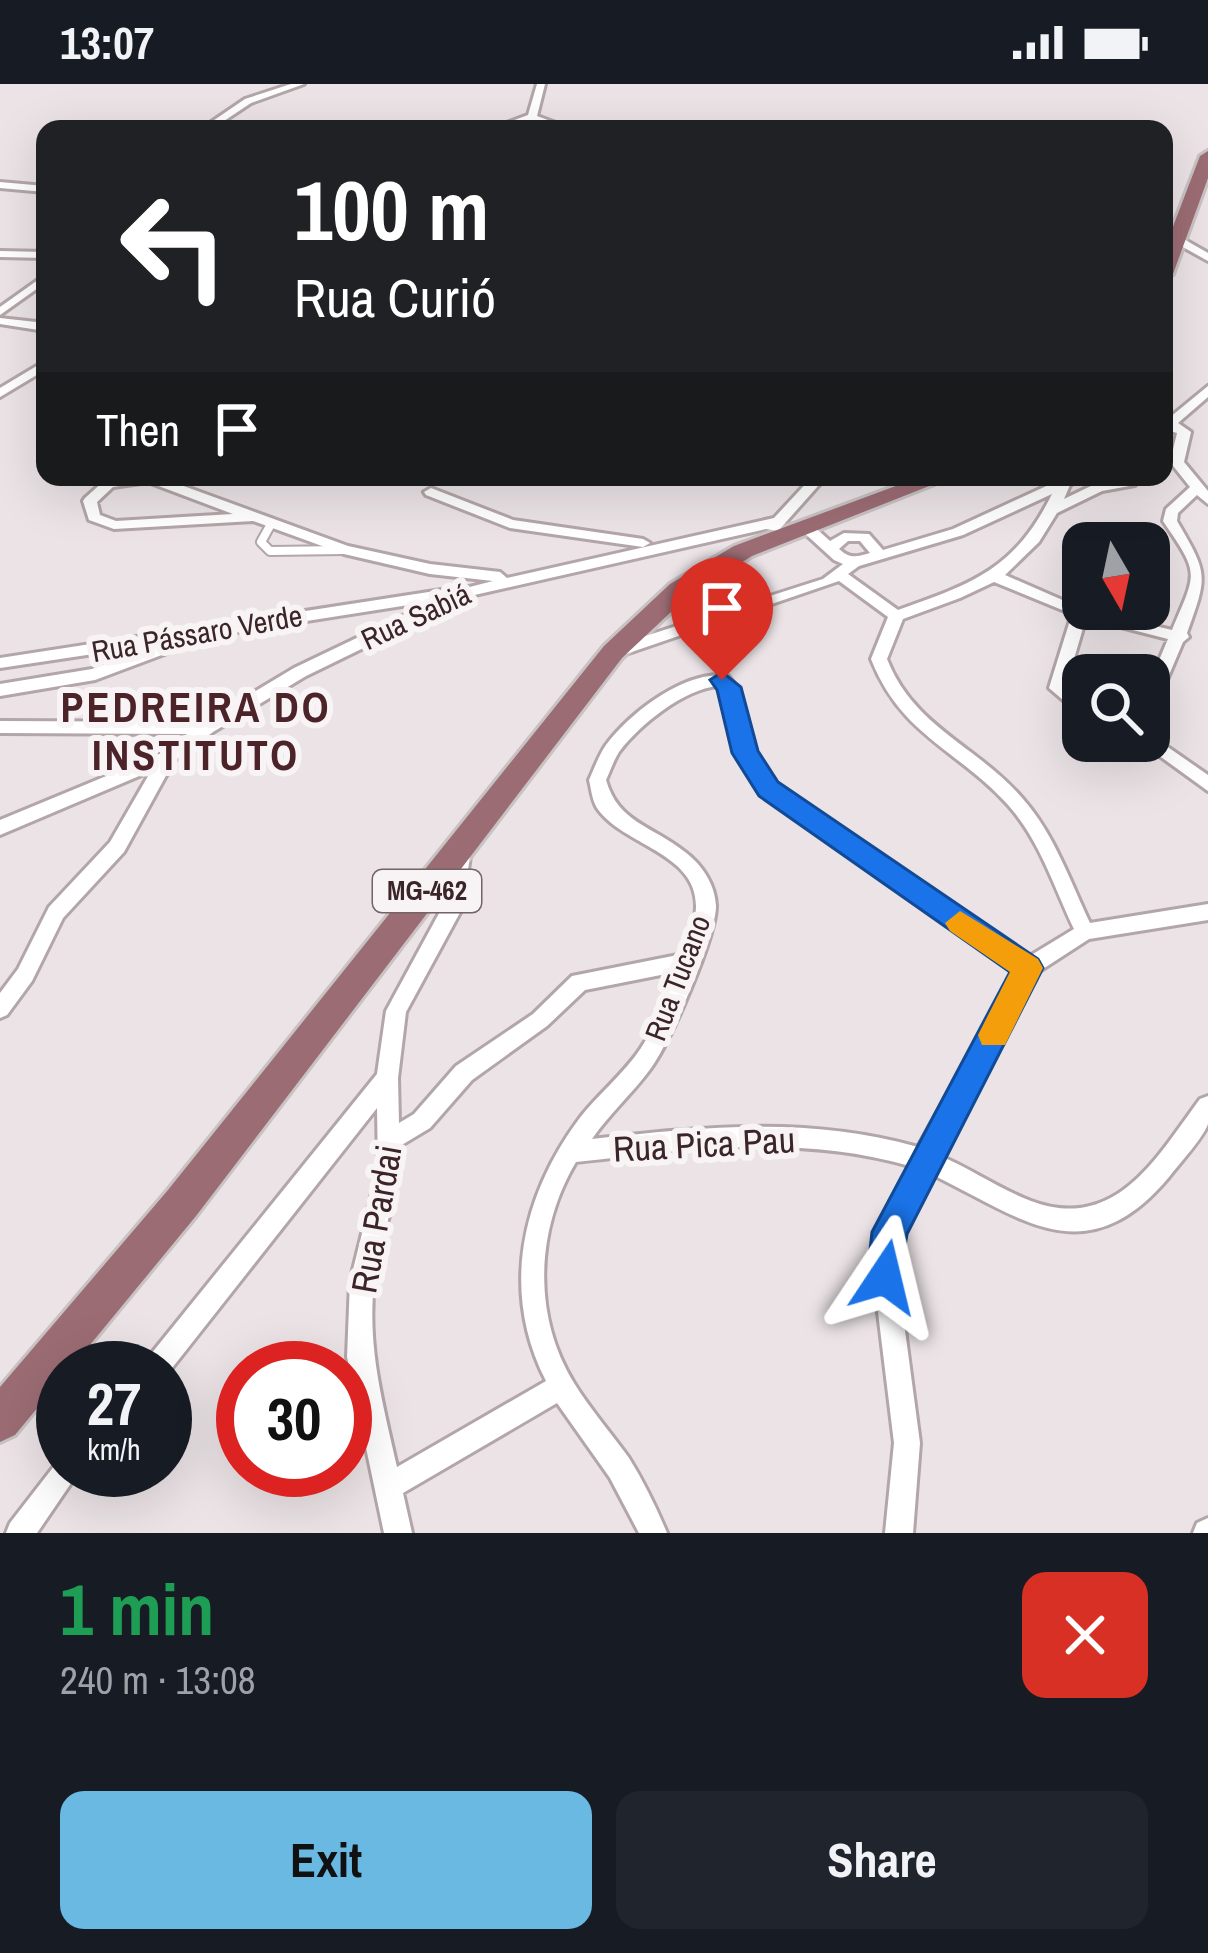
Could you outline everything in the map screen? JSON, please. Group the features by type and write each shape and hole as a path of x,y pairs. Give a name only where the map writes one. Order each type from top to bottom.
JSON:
{"main road":[{"path":"1173,247 1208,156"},
{"name":"MG-462","path":"0,1420 182,1203 613,652 679,590 782,530 852,525 924,486"}],"street":[{"path":"220,120 248,101 300,84"},
{"path":"532,116 541,84"},
{"path":"521,120 532,116 543,120"},
{"path":"0,185 36,188"},
{"path":"1176,239 1208,258"},
{"path":"0,254 36,255"},
{"path":"0,311 36,285"},
{"path":"0,321 36,326"},
{"path":"0,393 36,371"},
{"path":"1173,418 1208,389"},
{"path":"1170,660 1200,568 1170,521 1171,512 1203,494 1177,462 1184,432 1173,426"},
{"path":"107,486 90,501 94,517 114,525 254,517"},
{"path":"171,486 344,550 430,569 512,578"},
{"path":"813,486 782,530 833,546 838,556 854,563"},
{"path":"613,652 841,576 854,563 958,532 1057,486"},
{"path":"1066,486 1026,553 999,578 896,616 879,659 893,691 939,740 1023,811 1085,932"},
{"path":"1052,510 1109,486"},
{"path":"430,492 510,524 599,541 678,543"},
{"path":"833,546 852,525 879,554"},
{"name":"Rua Sabiá","path":"0,1010 25,976 56,913 117,847 168,757 206,728 300,673 465,592 678,543 782,530"},
{"path":"841,576 896,616"},
{"path":"999,578 1062,604"},
{"name":"Rua Pássaro Verde","path":"0,663 465,592"},
{"path":"1153,630 1181,637"},
{"path":"0,690 95,674 198,632"},
{"name":"Rua Tucano","path":"653,1533 634,1487 558,1388 538,1329 532,1240 538,1211 568,1152 644,1062 704,920 703,880 691,864 607,811 598,777 654,709 698,683 722,680 729,687 745,753 769,789 1028,968"},
{"path":"0,727 206,728"},
{"path":"1170,756 1208,784"},
{"path":"0,828 168,757"},
{"name":"Rua Pardai","path":"398,1533 360,1357 359,1323 365,1262 392,1139 387,1078 396,1011 453,907 462,845"},
{"path":"898,1533 908,1443 883,1255 924,1159 1028,968 1085,932 1206,916"},
{"path":"392,1139 422,1121 464,1073 529,1029 579,982 686,962"},
{"path":"178,1341 387,1078"},
{"name":"Rua Pica Pau","path":"568,1152 777,1136 875,1146 924,1159 1045,1216 1071,1222 1094,1219 1129,1200 1208,1106"},
{"path":"388,1487 558,1388"},
{"path":"20,1533 47,1497"}],"lane":[{"path":"271,524 261,542 270,551 344,550"}],"slow traffic":[{"path":"960,923 1028,968 994,1035"}],"district":[{"name":"PEDREIRA DO INSTITUTO","path":"196,731"}],"route":[{"path":"722,680 729,687 745,753 769,789 1028,968 924,1159 890,1232 883,1255 885,1277"}]}
